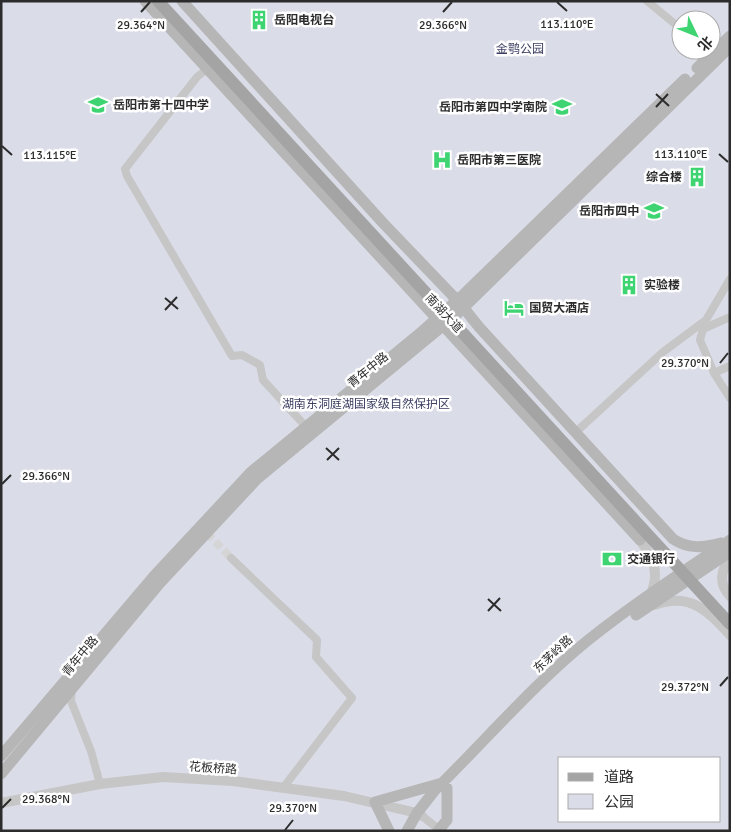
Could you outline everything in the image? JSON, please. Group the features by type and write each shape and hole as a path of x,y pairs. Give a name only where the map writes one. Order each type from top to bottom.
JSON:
{"main road":[{"path":"145,1 207,69 576,432 673,539 685,546 699,547 730,540"},
{"name":"南湖大道","path":"158,1 451,311"},
{"name":"南湖大道","path":"167,1 689,574 730,624"},
{"path":"182,1 384,224 451,311 640,540"},
{"name":"青年中路","path":"721,45 730,36"},
{"name":"青年中路","path":"1,774 160,582 257,479 309,430 451,311 706,60"},
{"name":"青年中路","path":"1,756 154,576 251,472 309,430"},
{"name":"东茅岭路","path":"444,786 567,664 591,644 646,608 730,540"},
{"name":"东茅岭路","path":"419,814 564,661 652,594 730,552"},
{"name":"南湖大道","path":"689,574 730,612"},
{"path":"388,831 375,802 444,786 447,820 440,830"},
{"path":"407,831 419,814"},
{"path":"414,831 419,814"}],"street":[{"path":"647,1 671,21"},
{"path":"207,69 196,77 125,169 127,176 232,356 242,355 260,364 263,380 309,430"},
{"path":"576,432 662,352 706,320 730,279"},
{"path":"730,318 704,329 700,340 714,373 730,398"},
{"path":"714,373 730,366"},
{"path":"640,540 654,562 656,582 652,594"},
{"path":"730,557 722,574 721,582 730,596"},
{"path":"231,558 317,640 316,657 352,698 283,788"},
{"path":"646,608 662,602 693,603 711,615 730,635"},
{"path":"72,687 71,701 91,751 100,784"},
{"name":"花板桥路","path":"1,803 100,784 163,777 233,781 283,788 375,802 419,814"},
{"path":"419,814 440,830"}],"green space":[{"name":"湖南东洞庭湖国家级自然保护区","path":"1,1 730,1 730,831 1,831"}],"tunnel":[{"path":"207,533 231,558"}],"place":[{"name":"岳阳电视台","path":"259,20"},
{"name":"岳阳市第十四中学","path":"98,105"},
{"name":"岳阳市第四中学南院","path":"562,107"},
{"name":"岳阳市第三医院","path":"442,160"},
{"name":"综合楼","path":"697,177"},
{"name":"岳阳市四中","path":"654,211"},
{"name":"实验楼","path":"629,285"},
{"name":"国贸大酒店","path":"514,308"},
{"name":"交通银行","path":"612,559"}],"park label":[{"name":"金鹗公园","path":"520,49"}]}
